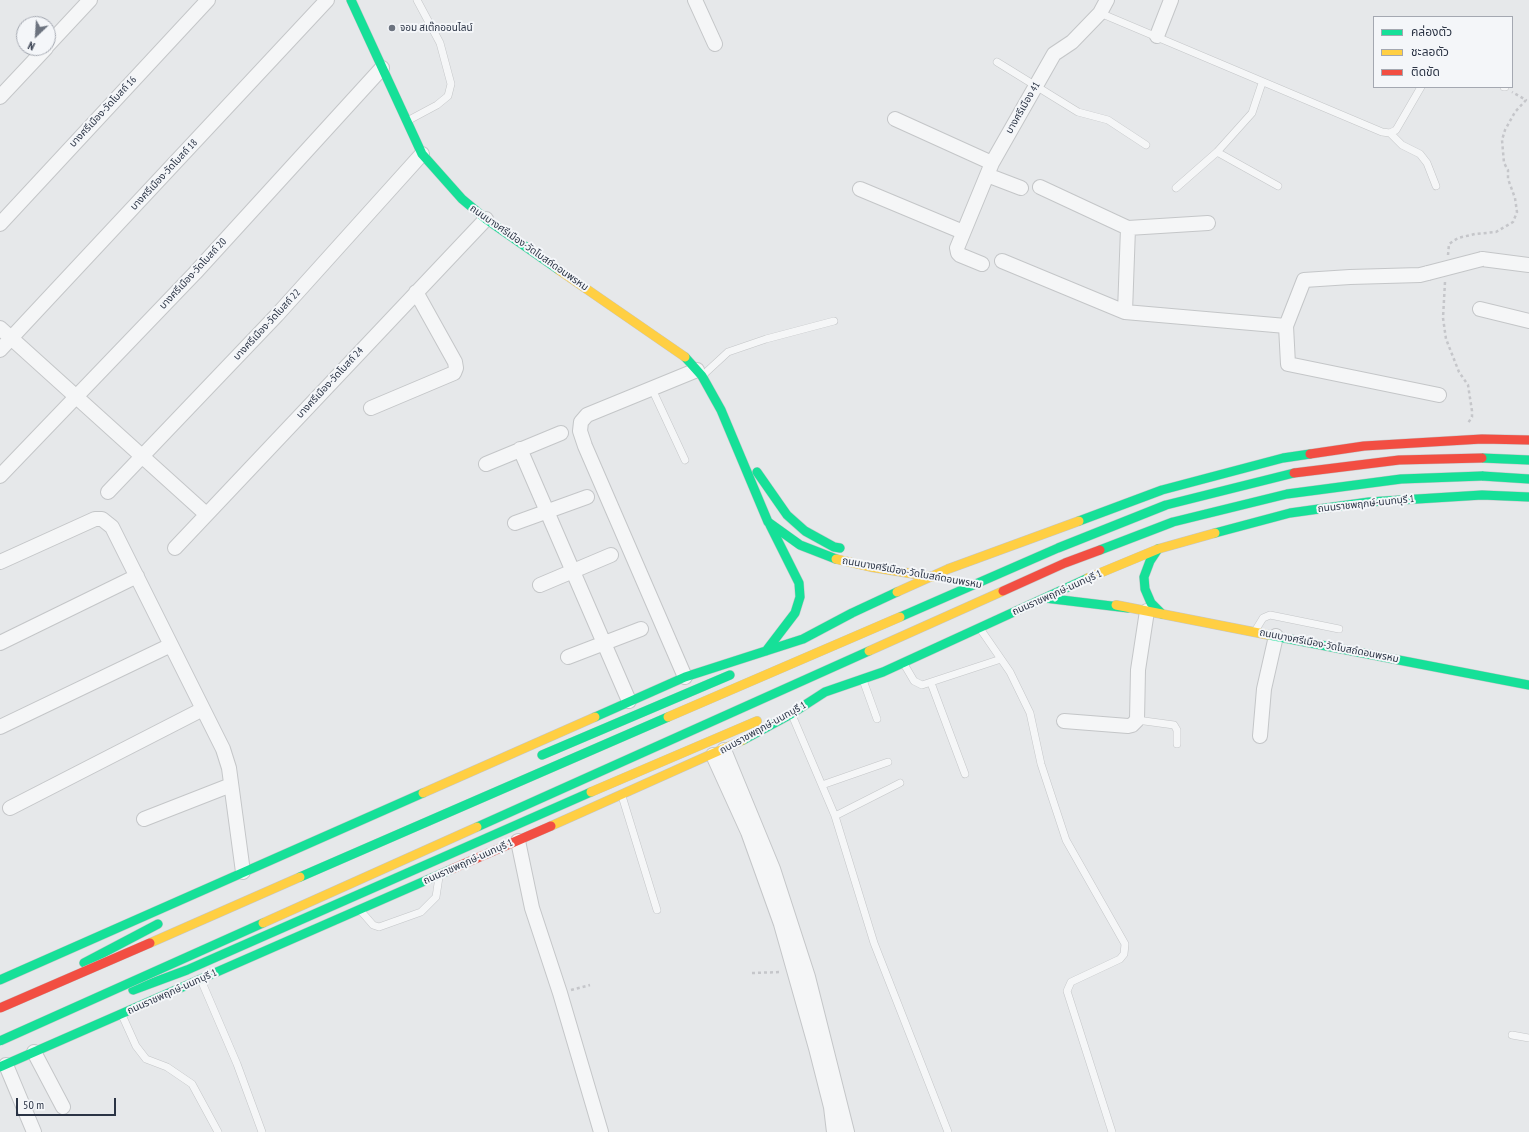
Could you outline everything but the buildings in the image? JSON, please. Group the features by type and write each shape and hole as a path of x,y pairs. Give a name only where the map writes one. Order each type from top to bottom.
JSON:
{"street":[{"path":"56,36 90,0"},
{"name":"บางศรีเมือง-วัดโบสถ์ 16","path":"0,224 208,0"},
{"name":"บางศรีเมือง-วัดโบสถ์ 18","path":"0,350 327,0"},
{"name":"ถนนบางศรีเมือง-วัดโบสถ์ดอนพรหม","path":"352,0 422,154 462,199 486,218 653,333 686,358 700,373 735,441 768,522 800,545 832,558 871,567 931,577"},
{"path":"696,0 715,44"},
{"name":"บางศรีเมือง 41","path":"982,264 958,253 957,248 989,169 1054,54 1072,42 1100,13 1107,0"},
{"path":"1157,36 1170,0"},
{"path":"0,97 38,56"},
{"name":"บางศรีเมือง-วัดโบสถ์ 20","path":"0,476 195,273 382,68"},
{"path":"895,119 1022,188"},
{"name":"บางศรีเมือง-วัดโบสถ์ 22","path":"108,492 277,315 422,154"},
{"path":"1040,187 1128,228 1208,223"},
{"path":"860,189 963,232"},
{"name":"บางศรีเมือง-วัดโบสถ์ 24","path":"176,548 206,514 486,218"},
{"path":"1125,312 1128,228"},
{"path":"1439,395 1288,364 1286,326 1304,280 1420,275 1482,259 1529,265"},
{"path":"1002,262 1125,312 1286,326"},
{"path":"371,408 454,373 456,368 416,292"},
{"path":"1480,309 1529,321"},
{"path":"0,328 206,514"},
{"path":"685,677 585,446 580,431 581,422 587,415 652,389 700,373"},
{"path":"486,464 561,432"},
{"path":"530,760 740,670 872,603 931,577 952,576 1068,524 1162,490 1283,458 1364,446 1482,439 1529,440"},
{"name":"ถนนบางศรีเมือง-วัดโบสถ์ดอนพรหม","path":"735,441 787,515 805,530 834,547 847,550"},
{"path":"520,449 629,701"},
{"path":"1,1008 1058,548 1166,505 1285,474 1399,460 1482,458 1529,460"},
{"name":"ถนนราชพฤกษ์-นนทบุรี 1","path":"0,1041 1058,566 1165,524 1287,494 1401,479 1482,476 1529,479"},
{"name":"ถนนราชพฤกษ์-นนทบุรี 1","path":"3,1066 719,752 791,714 825,692 903,663 1087,578 1158,549 1290,513 1376,502 1482,495 1529,497"},
{"path":"515,523 587,497"},
{"path":"0,562 95,519 102,519 112,527 223,749 229,768 243,872"},
{"path":"766,651 795,613 800,597 799,583 768,522"},
{"path":"1068,524 1063,537 1062,550 1065,560 1075,571 1087,578"},
{"path":"1158,549 1150,561 1144,577 1145,589 1151,603 1162,614"},
{"path":"540,585 611,555"},
{"name":"ถนนบางศรีเมือง-วัดโบสถ์ดอนพรหม","path":"933,566 952,576 1026,595 1147,611 1529,685"},
{"path":"871,567 874,577"},
{"name":"ถนนบางศรีเมือง-วัดโบสถ์ดอนพรหม","path":"952,576 967,572 1062,590 1128,608"},
{"path":"0,643 136,576"},
{"path":"926,637 950,609 952,576"},
{"path":"872,603 875,589"},
{"path":"861,609 886,611 900,619 909,632 913,645 888,669"},
{"path":"1064,721 1128,726 1132,725 1137,720 1138,670 1147,611"},
{"path":"568,657 641,629"},
{"path":"1260,736 1264,689 1276,636"},
{"path":"0,980 685,677 803,639"},
{"path":"0,727 171,645"},
{"path":"16,1033 187,970 610,782 825,692"},
{"path":"10,808 203,709"},
{"path":"719,752 781,924 829,1100 834,1132"},
{"path":"719,752 773,869 808,977 848,1132"},
{"path":"144,819 231,785"},
{"path":"518,841 532,908 560,993 601,1132"},
{"path":"1,1008 146,929 168,920"},
{"path":"34,1052 64,1107"},
{"path":"3,1066 34,1132"}],"lane":[{"path":"407,121 437,105 448,96 451,84 440,43 417,0"},
{"path":"1100,13 1382,132 1390,133 1396,130 1419,88"},
{"path":"997,62 1078,112 1108,120 1146,145"},
{"path":"1176,188 1217,152 1252,112 1262,82"},
{"path":"1390,133 1402,145 1420,154 1427,163 1436,186"},
{"path":"1217,152 1278,186"},
{"path":"700,373 728,352 766,339 834,321"},
{"path":"652,389 685,460"},
{"path":"1254,632 1263,618 1270,615 1339,629"},
{"path":"980,628 1013,678 1030,713 1041,764 1066,840 1126,944 1124,954 1120,959 1071,982 1067,991 1112,1132"},
{"path":"903,663 914,681 922,685 1001,659"},
{"path":"862,679 877,719"},
{"path":"931,683 964,774"},
{"path":"791,714 835,816 874,943 948,1132"},
{"path":"1137,720 1174,725 1177,730 1177,744"},
{"path":"822,784 888,762"},
{"path":"835,816 900,783"},
{"path":"622,795 657,910"},
{"path":"360,910 372,925 378,927 421,912 436,896 439,875"},
{"path":"201,979 237,1064 262,1132"},
{"path":"121,1014 136,1046 146,1059 167,1067 192,1084 218,1132"},
{"path":"1512,1035 1529,1038"}],"path":[{"path":"1447,257 1449,244 1458,238 1475,234 1496,232 1513,222 1517,212 1516,198 1503,158 1502,140 1505,130 1515,112 1526,100 1507,88"},
{"path":"1446,276 1443,318 1446,339 1457,367 1468,385 1472,411 1472,416 1464,428"},
{"path":"752,973 795,971"},
{"path":"560,993 590,985"}],"traffic: fast":[{"path":"351,0 422,154 462,199 486,219 559,270"},
{"path":"685,357 702,376 721,410 768,522 800,545 836,559"},
{"path":"1079,521 1162,490 1283,458 1310,454"},
{"path":"1482,458 1529,460"},
{"path":"757,472 787,515 805,531 834,547 840,548"},
{"path":"900,617 1058,548 1166,505 1294,473"},
{"path":"1482,476 1529,479"},
{"path":"1100,550 1173,522 1287,494 1401,479 1482,476"},
{"path":"1215,533 1290,513 1369,502 1482,495 1529,497"},
{"path":"766,651 795,613 800,597 799,583 770,525"},
{"path":"1158,549 1150,561 1144,577 1145,589 1151,603 1162,614"},
{"path":"743,740 791,714 825,692 883,672 1088,578"},
{"path":"595,717 685,677 803,639 852,613 897,592"},
{"path":"1045,598 1128,608"},
{"path":"1269,635 1529,685"},
{"path":"477,827 869,651"},
{"path":"542,755 730,675"},
{"path":"300,877 668,717"},
{"path":"133,990 187,970 591,792"},
{"path":"0,980 423,793"},
{"path":"0,1067 452,869"},
{"path":"0,1041 263,923"},
{"path":"84,963 158,924"}],"traffic: slow":[{"path":"559,270 685,357"},
{"path":"897,592 948,569 1079,521"},
{"path":"1088,578 1158,549 1215,533"},
{"path":"836,559 871,567 933,577"},
{"path":"869,651 1003,591"},
{"path":"1116,605 1269,635"},
{"path":"668,717 900,617"},
{"path":"423,793 595,717"},
{"path":"591,792 757,721"},
{"path":"551,826 743,740"},
{"path":"263,923 477,827"},
{"path":"150,943 300,877"}],"traffic: jam":[{"path":"1310,454 1364,446 1482,439 1529,440"},
{"path":"1294,473 1399,460 1482,458"},
{"path":"1003,591 1065,563 1100,550"},
{"path":"452,869 551,826"},
{"path":"0,1008 150,943"}],"place":[{"name":"จอม สเต๊กออนไลน์","path":"392,28"}]}
